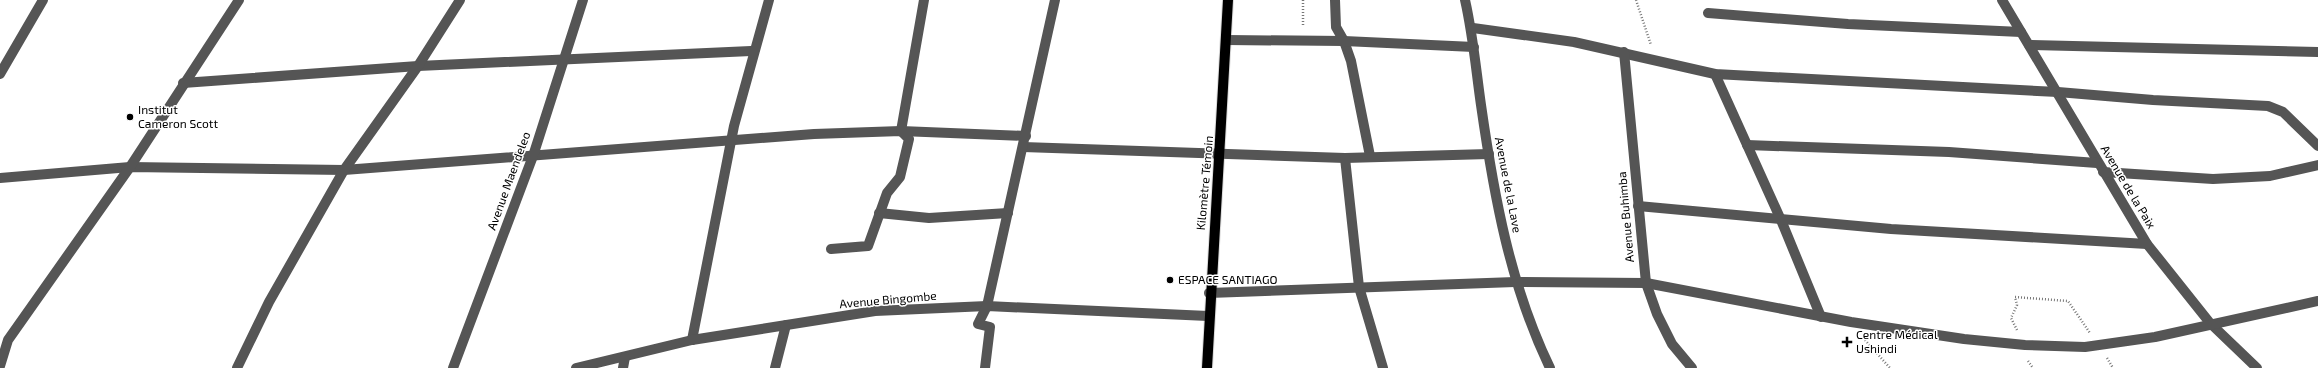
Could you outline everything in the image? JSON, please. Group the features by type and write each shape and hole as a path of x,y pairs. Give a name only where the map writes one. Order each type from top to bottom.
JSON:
{"main road":[{"name":"Kilomètre Témoin","path":"1207,368 1209,293 1220,154 1228,0"}],"street":[{"path":"0,74 43,0"},
{"path":"0,366 8,340 130,167 183,83 239,0"},
{"path":"237,368 269,302 344,170 418,66 460,0"},
{"name":"Avenue Maendeleo","path":"453,368 533,156 583,0"},
{"path":"692,340 731,139 751,51 769,0"},
{"path":"901,131 924,0"},
{"path":"985,368 990,327 978,324 987,306 1055,0"},
{"path":"1335,0 1336,27 1344,41 1351,61 1370,156"},
{"name":"Avenue de la Lave","path":"1465,0 1473,28 1474,47 1489,154 1515,282 1531,332 1550,368"},
{"name":"Avenue de la Paix","path":"2002,0 2058,92 2097,163 2147,244 2210,323 2257,368"},
{"path":"1708,13 1848,24 2021,32"},
{"path":"1473,28 1559,39 1624,52 1715,74 2058,92 2276,108 2318,146"},
{"path":"1227,40 1344,41 1474,47"},
{"path":"2029,45 2318,52"},
{"path":"183,83 418,66 751,51"},
{"name":"Avenue Buhimba","path":"1624,52 1646,283 1657,314 1672,344 1692,368"},
{"path":"1715,74 1781,220 1821,317"},
{"path":"831,249 868,246 887,193 900,177 909,139 901,131"},
{"path":"0,178 130,167 344,170 731,139 814,134 901,131 1026,136"},
{"path":"1747,145 1949,152 2097,163"},
{"path":"1023,147 1345,158 1370,156 1489,154"},
{"path":"1345,158 1360,287 1383,368"},
{"path":"2103,172 2220,178 2270,176 2318,165"},
{"path":"1638,206 1781,220 1976,235 2147,244"},
{"path":"879,213 929,218 1008,213"},
{"path":"1209,293 1515,282 1646,283 1821,317 1964,339 2025,345 2085,346 2155,337 2210,323 2318,301"},
{"name":"Avenue Bingombe","path":"576,368 624,363 692,340 866,312 987,306 1208,316"},
{"path":"775,368 786,325"}],"path":[{"path":"1296,40 1302,33 1304,22 1303,0"},
{"path":"1636,0 1648,30 1655,59"},
{"path":"2033,368 2027,358 2025,345 2010,318 2017,305 2015,297 2068,301 2113,368"},
{"path":"1851,322 1890,368"}],"place":[{"name":"Institut Cameron Scott","path":"130,117"},
{"name":"ESPACE SANTIAGO","path":"1170,280"},
{"name":"Centre Médical Ushindi","path":"1847,342"}]}
